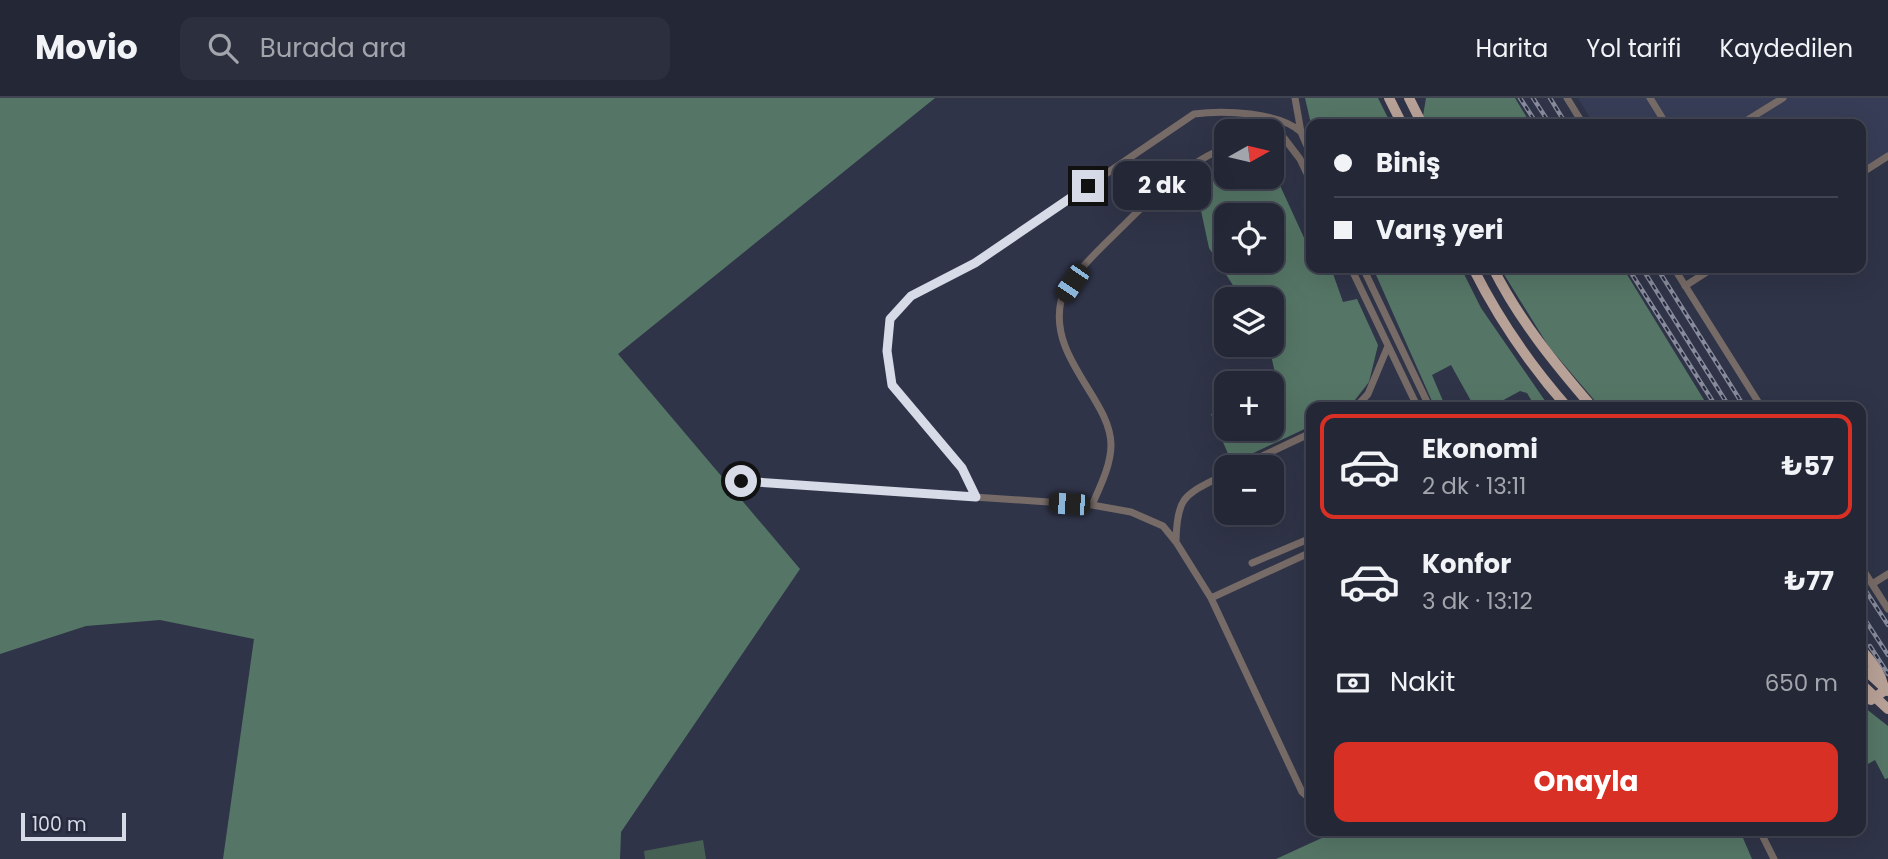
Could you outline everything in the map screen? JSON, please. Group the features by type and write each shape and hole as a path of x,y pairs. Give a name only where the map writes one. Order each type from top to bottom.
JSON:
{"main road":[{"path":"1389,98 1400,119"},
{"path":"1409,98 1420,119"},
{"path":"1476,273 1489,300 1563,402"},
{"path":"1496,273 1551,360 1588,402"},
{"path":"1550,388 1556,402"},
{"path":"1866,655 1883,681 1884,691 1871,700 1866,698"},
{"path":"1866,671 1888,691"},
{"path":"1866,689 1888,709"}],"street":[{"path":"1295,98 1301,132 1306,144"},
{"path":"1567,98 1580,119"},
{"path":"1650,98 1663,119"},
{"path":"1749,119 1783,98"},
{"path":"976,497 962,468 892,385 887,351 888,333 890,319 897,308 911,296 975,263 1195,114 1235,112 1254,119"},
{"path":"1284,124 1290,122 1301,132"},
{"path":"1284,139 1306,172"},
{"path":"1092,505 1106,471 1111,444 1097,406 1079,377 1065,346 1060,324 1061,300 1089,262 1145,204 1214,154"},
{"path":"1866,170 1888,156"},
{"path":"1353,273 1415,402"},
{"path":"1365,273 1427,402"},
{"path":"1677,273 1758,402"},
{"path":"1685,286 1705,273"},
{"path":"1361,402 1368,394 1388,346"},
{"path":"1264,455 1306,435"},
{"path":"1177,542 1177,513 1185,497 1214,480"},
{"path":"741,481 1092,505 1131,512 1163,526 1177,542 1211,598 1306,796"},
{"path":"1252,564 1306,540"},
{"path":"1211,598 1306,554"},
{"path":"1866,574 1888,609"},
{"path":"1872,584 1888,574"},
{"path":"1762,836 1774,859"}],"shaded area":[{"path":"1578,98 1888,98 1888,153 1866,166 1866,119 1591,119"}],"green space":[{"path":"0,98 935,98 618,354 800,569 621,832 620,859 223,859 254,639 160,620 86,626 0,654"},
{"path":"1305,98 1378,98 1388,119 1310,119"},
{"path":"1426,98 1515,98 1528,119 1424,119"},
{"path":"1214,163 1214,189 1282,189 1306,242 1306,273 1333,273 1343,302 1357,299 1378,345 1369,382 1353,402 1306,402 1306,428 1284,439 1284,371 1275,371 1271,357 1284,357 1284,287 1234,287 1225,273 1284,273 1284,203 1214,203 1214,256 1209,248 1200,206"},
{"path":"1375,273 1464,273 1481,308 1546,402 1532,402 1527,393 1520,391 1500,402 1472,402 1451,365 1432,375 1443,402 1432,402"},
{"path":"1503,273 1626,273 1705,402 1596,402 1549,347"},
{"path":"1223,441 1279,441 1249,455 1229,455"},
{"path":"1866,709 1888,726 1888,778 1885,779 1875,760 1868,764"},
{"path":"1326,836 1742,836 1752,859 1276,859"},
{"path":"703,840 706,859 645,859 644,851"}],"railway":[{"path":"1520,98 1534,119"},
{"path":"1533,98 1547,119"},
{"path":"1550,98 1563,119"},
{"path":"1631,273 1713,402"},
{"path":"1645,273 1726,402"},
{"path":"1660,273 1741,402"},
{"path":"1866,591 1888,625"},
{"path":"1866,621 1888,655"},
{"path":"1870,646 1888,674"}],"route":[{"path":"741,481 976,497 962,468 892,385 887,351 890,319 897,308 911,296 975,263 1088,186"}]}
